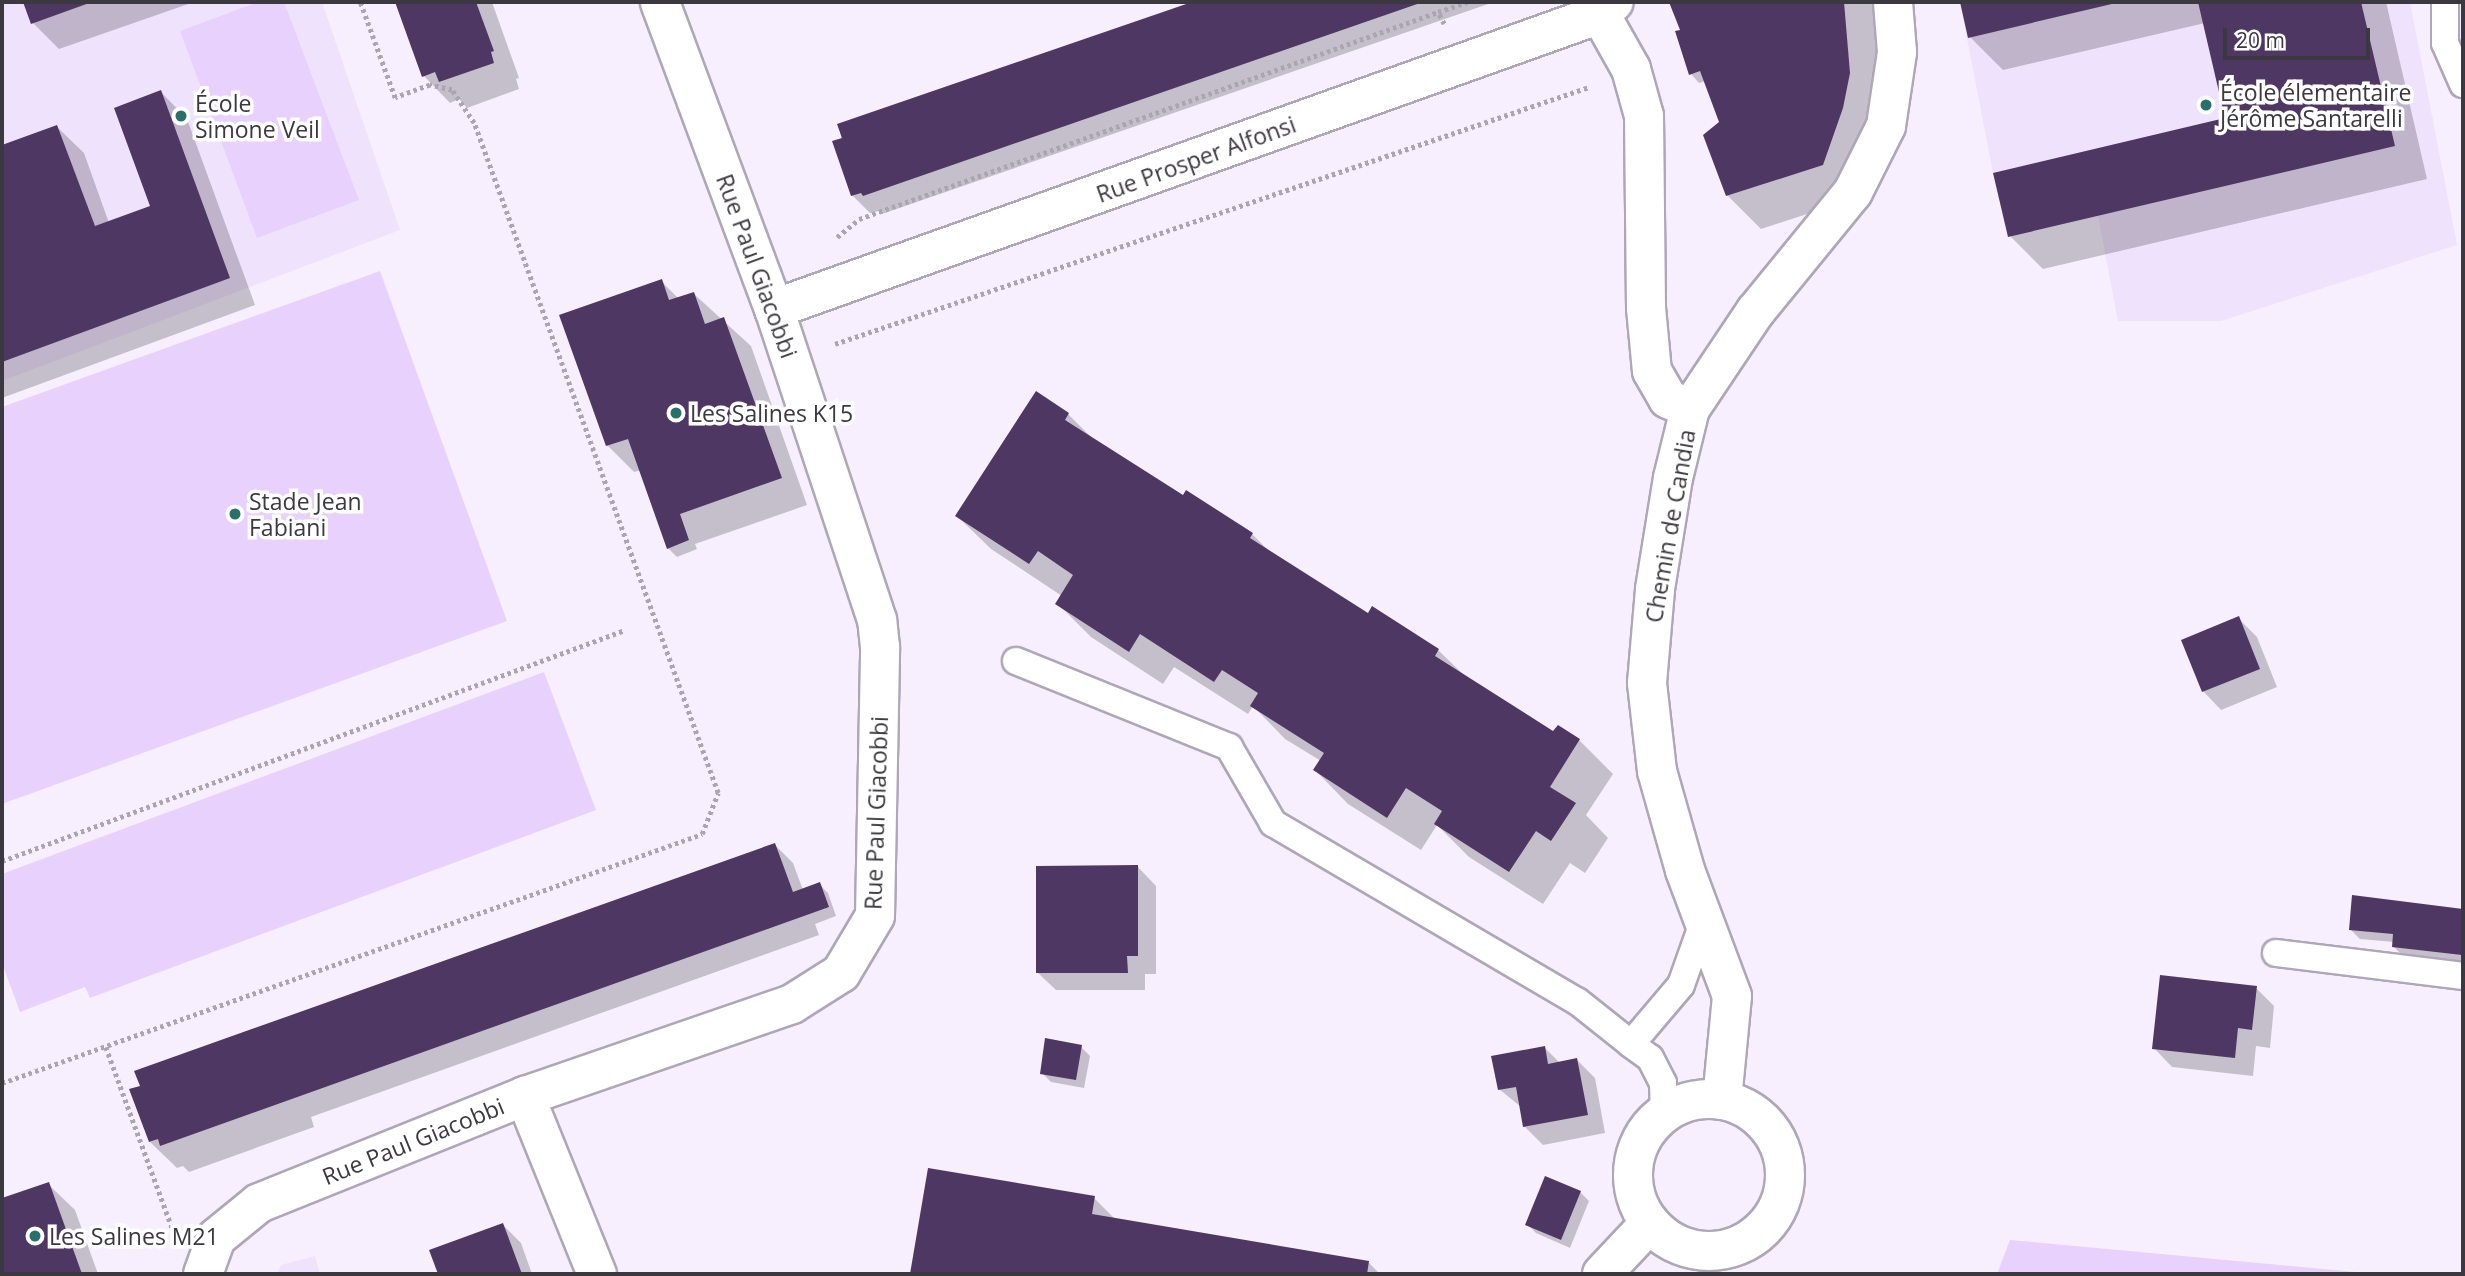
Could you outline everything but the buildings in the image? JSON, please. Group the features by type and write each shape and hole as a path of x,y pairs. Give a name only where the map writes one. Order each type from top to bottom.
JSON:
{"street":[{"name":"Rue Paul Giacobbi","path":"203,1274 216,1238 259,1203 525,1096 792,1004 841,973 875,916 880,647 877,620 774,309 660,2"},
{"name":"Chemin de Candia","path":"1722,1100 1732,996 1685,870 1657,771 1647,683 1657,577 1673,478 1690,409 1755,312 1853,192 1886,126 1897,52 1893,2"},
{"name":"Rue Prosper Alfonsi","path":"774,309 1607,8"},
{"path":"1607,8 1632,69 1644,116 1646,308 1652,371 1668,399 1690,409"},
{"path":"525,1096 597,1274"},
{"path":"1722,1100 1745,1108 1764,1122 1779,1142 1785,1166 1784,1190 1776,1214 1760,1232 1739,1245 1715,1251 1691,1250 1668,1240 1650,1223 1638,1204 1633,1181 1635,1158 1643,1137 1664,1113 1682,1104 1722,1100"},
{"path":"1602,1274 1650,1223"}],"lane":[{"path":"2445,2 2445,43 2463,84"},
{"path":"1017,661 1229,747 1273,822 1577,1001 1650,1058 1663,1083 1664,1113"},
{"path":"1631,1044 1681,985 1704,920"},
{"path":"2276,953 2463,976"}],"path":[{"path":"2,1083 702,834 718,793 474,123 452,90 430,85 395,98 360,2"},
{"path":"831,242 859,219 1438,12"},
{"path":"835,344 1603,82 1632,69"},
{"path":"2,861 625,630"},
{"path":"106,1047 172,1228"}],"shaded area":[{"name":"École Simone Veil","path":"2,2 322,2 400,230 2,381"},
{"path":"258,2 284,2 359,200 257,238 180,31"},
{"name":"École élementaire Jérôme Santarelli","path":"1960,2 2410,2 2457,245 2221,321 2118,321 2098,216 1993,173"},
{"name":"Stade Jean Fabiani","path":"380,271 507,621 2,804 2,407"},
{"path":"544,672 596,810 90,998 85,987 20,1012 2,963 2,874"},
{"path":"2011,1240 2377,1274 1997,1274"},
{"path":"315,1256 320,1274 277,1274 281,1265"}],"place":[{"name":"École élementaire Jérôme Santarelli","path":"2206,105"},
{"name":"École Simone Veil","path":"181,116"},
{"name":"Les Salines K15","path":"676,413"},
{"name":"Stade Jean Fabiani","path":"235,514"},
{"name":"Les Salines M21","path":"35,1236"}]}
